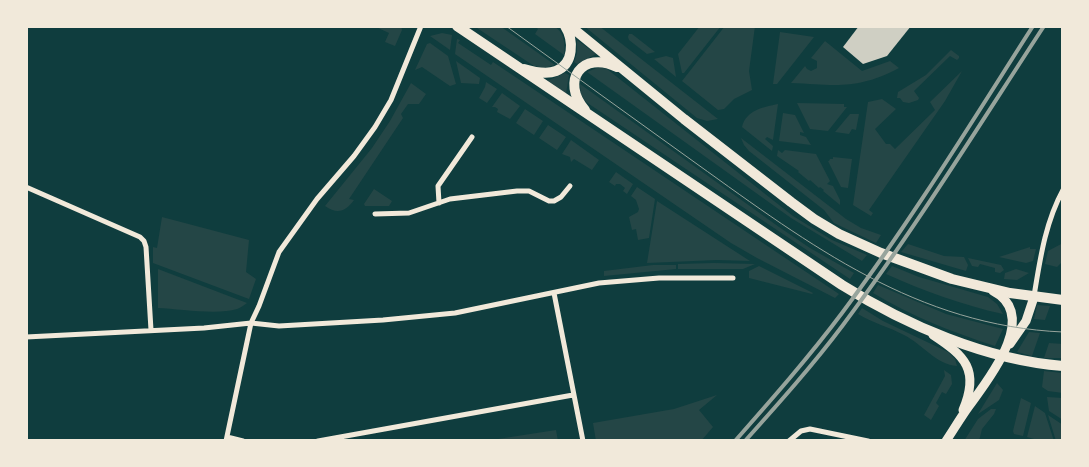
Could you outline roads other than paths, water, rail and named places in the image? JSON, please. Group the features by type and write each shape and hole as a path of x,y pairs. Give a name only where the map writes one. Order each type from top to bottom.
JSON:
{"main road":[{"path":"457,26 842,285 872,303 917,327 1037,364 1063,366"},
{"path":"510,62 528,70 543,73 555,71 562,67 569,58 571,48 570,35 565,26"},
{"path":"570,26 820,223 854,241 952,279 1034,297 1063,300"},
{"path":"598,122 584,108 575,95 574,83 579,71 588,63 601,62 618,68 635,78"}],"street":[{"path":"243,441 226,439 251,323 279,252 318,197 358,151 375,127 391,100 421,26"},
{"path":"439,203 438,186 472,137"},
{"path":"375,214 409,213 453,198 526,191 549,201 554,201 561,197 570,186"},
{"path":"26,187 140,237 144,241 148,265 151,330"},
{"path":"946,441 1025,324 1034,297 1039,261 1049,221 1063,190"},
{"path":"26,337 225,327 251,323 279,326 383,320 455,313 599,283 660,278 733,278"},
{"path":"988,288 1000,295 1010,310 1012,319 1011,330 1004,353"},
{"path":"554,293 583,441"},
{"path":"917,327 948,345 968,365 970,382 959,421"},
{"path":"318,441 573,395"},
{"path":"789,441 800,431 810,430 868,441"}],"tram line":[{"path":"506,26 781,224 868,276 913,298 960,315 1010,326 1063,332"}],"railway":[{"path":"735,441 817,346 842,313 940,171 1033,26"},
{"path":"745,441 820,355 870,289 946,177 1044,26"}]}
